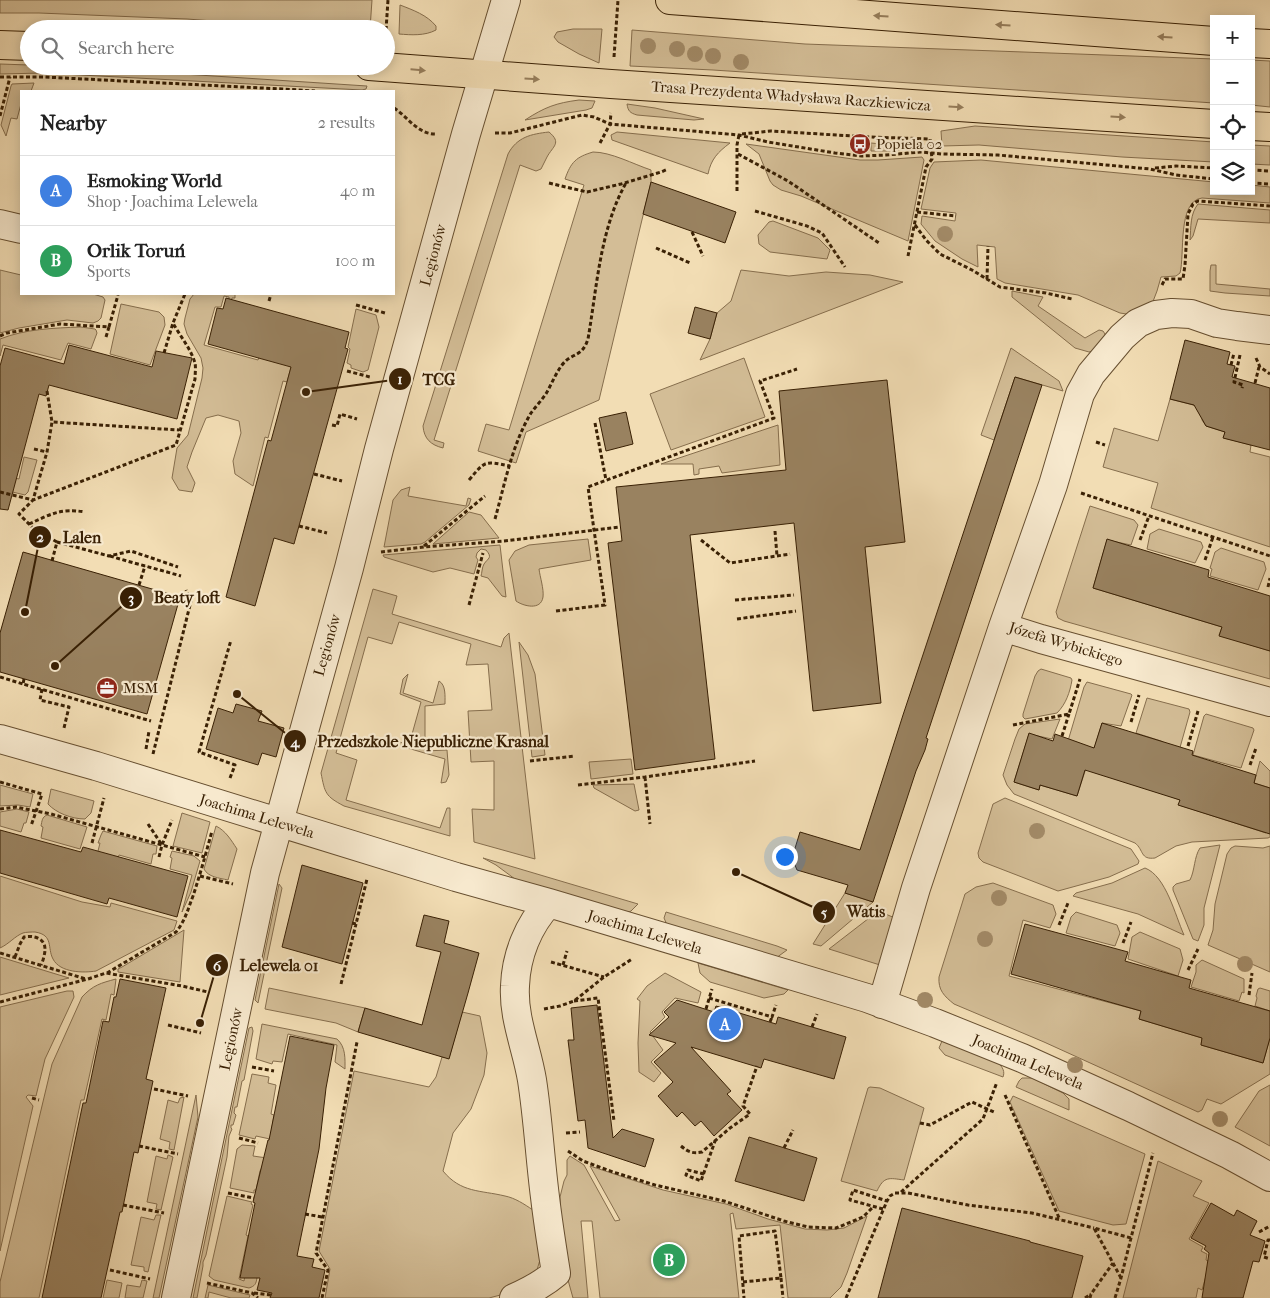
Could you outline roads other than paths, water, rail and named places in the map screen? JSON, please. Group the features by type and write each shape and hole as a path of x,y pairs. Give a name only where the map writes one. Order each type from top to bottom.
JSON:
{"main road":[{"path":"670,0 1210,41"},
{"path":"1255,43 1270,44"},
{"path":"0,45 20,46"},
{"name":"Trasa Prezydenta Władysława Raczkiewicza","path":"395,68 1210,124"},
{"path":"1255,126 1270,127"}],"street":[{"name":"Legionów","path":"176,1298 265,873 349,568 379,448 483,75 506,0"},
{"path":"0,224 20,229"},
{"name":"Józefa Wybickiego","path":"1270,330 1217,323 1191,314 1172,313 1156,315 1138,323 1122,337 1091,374 1080,394 1053,485 1003,627 1270,702"},
{"path":"882,1004 916,888 1003,627"},
{"name":"Joachima Lelewela","path":"0,740 112,771 456,877 549,903 882,1004 979,1040 1128,1106 1230,1155 1270,1178"},
{"path":"514,1298 539,1286 556,1273 545,1200 532,1079 515,1005 514,987 516,967 523,945 539,914 549,903"}],"place":[{"name":"Popiela 02","path":"860,144"},
{"name":"TCG","path":"306,392"},
{"name":"Lalen","path":"25,612"},
{"name":"Beaty loft","path":"55,666"},
{"name":"MSM","path":"107,688"},
{"name":"Przedszkole Niepubliczne Krasnal","path":"237,694"},
{"name":"Watis","path":"736,872"},
{"name":"Lelewela 01","path":"200,1023"},
{"name":"Esmoking World","path":"725,1024"},
{"name":"Orlik Toruń","path":"669,1260"}]}
